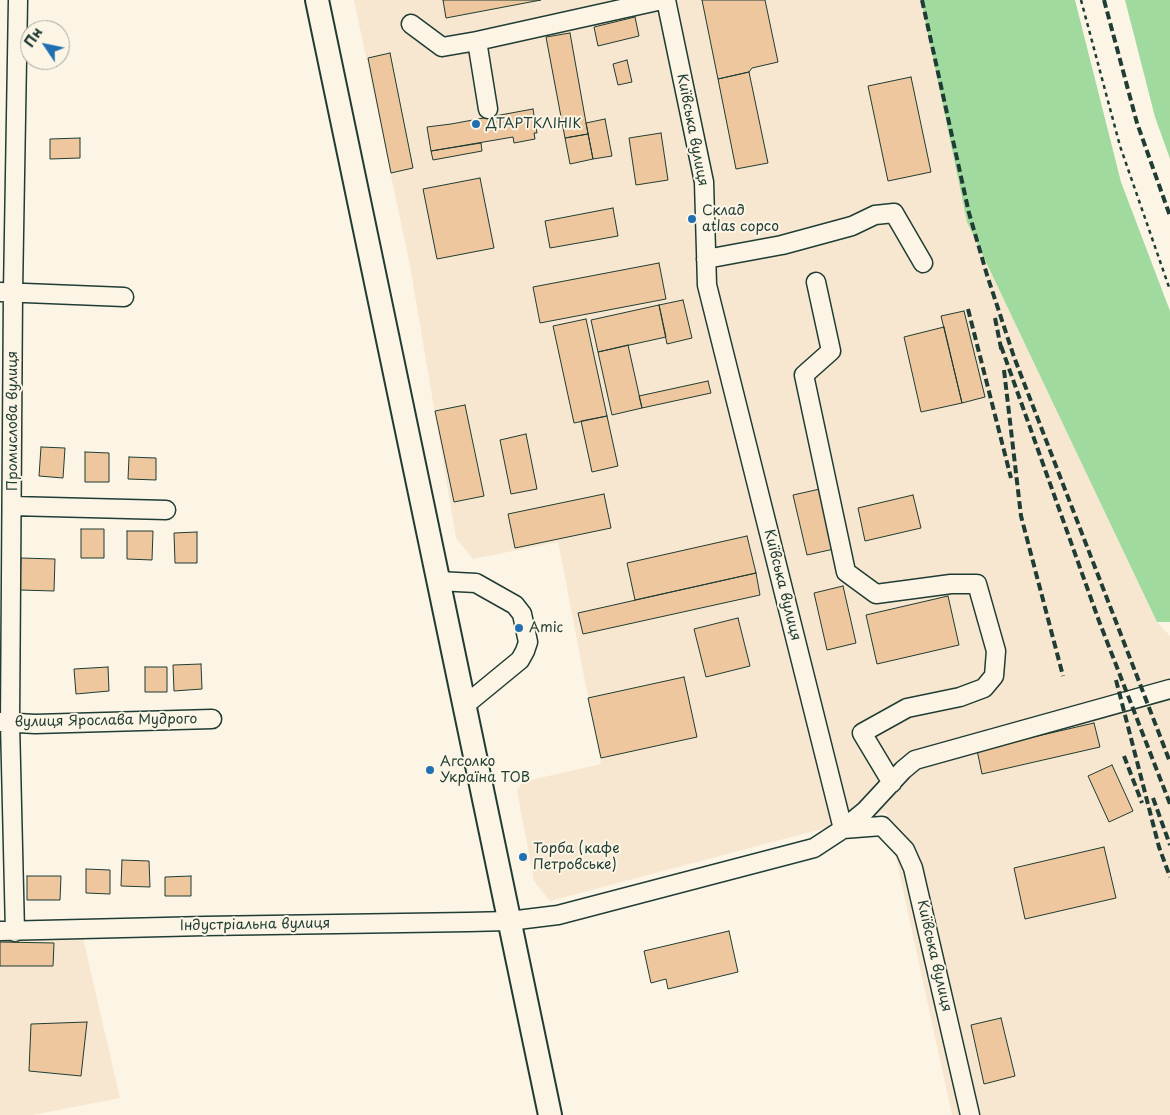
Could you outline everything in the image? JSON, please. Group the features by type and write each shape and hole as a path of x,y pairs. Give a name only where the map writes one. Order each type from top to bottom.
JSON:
{"main road":[{"path":"317,0 550,1115"}],"street":[{"name":"Промислова вулиця","path":"7,931 5,723 8,500 8,92 18,0"},
{"path":"411,24 442,48 664,0"},
{"name":"Київська вулиця","path":"664,0 704,182 707,285 843,829 882,826 905,850 913,868 970,1115"},
{"path":"476,42 488,109"},
{"path":"706,259 782,245 852,226 875,215 894,213 923,263"},
{"path":"816,282 831,351 804,375 846,572 876,594 951,584 977,584 996,651 994,676 984,688 960,697 907,708 862,734 892,783"},
{"path":"7,292 124,297"},
{"path":"8,500 166,510"},
{"path":"438,581 476,583 515,605 522,614 528,642 520,660 464,706"},
{"name":"Індустріальна вулиця","path":"7,931 509,921 558,915 814,848 866,811 903,770 916,760 1170,689"},
{"name":"вулиця Ярослава Мудрого","path":"5,723 212,718"}],"path":[{"path":"1081,0 1120,146 1170,290"}],"shaded area":[{"path":"354,0 921,0 967,222 1157,622 1170,636 1170,1115 952,1115 886,812 550,901 534,881 517,791 522,782 601,764 558,542 473,559 456,538 410,266"},
{"path":"83,938 120,1098 33,1115 0,1115 0,941"}],"green space":[{"path":"921,0 1075,0 1121,182 1170,311 1170,622 1157,622 967,222"},
{"path":"1125,0 1170,0 1170,159 1155,117"}],"building":[{"path":"443,0 541,0 446,18"},
{"path":"702,0 765,0 778,62 752,68 749,72 718,79"},
{"path":"635,17 639,36 598,46 594,27"},
{"path":"570,33 588,134 565,138 546,37"},
{"path":"390,53 413,168 391,173 368,58"},
{"path":"627,60 632,82 618,85 613,64"},
{"path":"749,72 768,163 736,169 718,79"},
{"path":"911,77 931,172 888,181 868,86"},
{"path":"533,109 537,133 534,133 535,139 514,143 513,137 431,151 427,127"},
{"path":"605,119 612,156 593,159 586,123"},
{"path":"661,133 668,180 636,185 629,138"},
{"path":"588,134 593,159 570,164 565,138"},
{"path":"80,138 80,158 50,159 50,139"},
{"path":"481,143 482,151 433,160 431,151"},
{"path":"480,178 494,248 437,259 423,189"},
{"path":"613,208 618,236 550,248 545,221"},
{"path":"659,263 666,299 540,323 533,287"},
{"path":"683,300 692,338 667,344 659,305"},
{"path":"659,305 666,337 598,352 591,320"},
{"path":"964,311 985,397 962,403 941,316"},
{"path":"586,319 607,416 574,423 553,326"},
{"path":"944,327 962,403 921,412 904,337"},
{"path":"628,345 642,408 612,415 598,352"},
{"path":"708,381 711,393 642,408 639,396"},
{"path":"465,405 484,496 454,502 435,411"},
{"path":"607,416 618,466 592,472 581,421"},
{"path":"526,434 537,489 511,494 500,440"},
{"path":"41,447 65,448 63,478 39,476"},
{"path":"85,452 109,453 109,482 85,482"},
{"path":"129,457 156,458 156,480 128,479"},
{"path":"820,489 834,549 807,555 793,495"},
{"path":"604,494 611,528 515,548 508,514"},
{"path":"913,495 921,528 865,541 858,508"},
{"path":"81,529 104,529 104,558 81,558"},
{"path":"127,531 153,531 152,560 127,559"},
{"path":"197,532 197,563 175,563 174,533"},
{"path":"747,536 756,573 635,600 627,563"},
{"path":"21,558 55,559 54,591 20,590"},
{"path":"756,573 760,595 583,634 578,613"},
{"path":"843,586 856,643 827,650 814,593"},
{"path":"948,596 959,645 877,664 866,615"},
{"path":"738,618 750,666 706,677 694,629"},
{"path":"201,664 202,689 174,691 173,665"},
{"path":"108,667 109,691 76,694 74,669"},
{"path":"145,667 167,667 167,692 145,692"},
{"path":"684,677 697,737 601,758 588,698"},
{"path":"1094,723 1100,747 982,774 977,750"},
{"path":"1112,765 1133,811 1109,822 1088,776"},
{"path":"1104,847 1116,898 1025,919 1014,868"},
{"path":"122,860 149,861 150,887 121,886"},
{"path":"86,869 110,870 110,894 86,893"},
{"path":"27,876 61,876 60,900 27,900"},
{"path":"191,876 191,896 165,896 165,877"},
{"path":"729,931 738,972 668,989 666,979 651,983 644,951"},
{"path":"0,942 54,943 53,966 0,966"},
{"path":"1001,1018 1015,1076 984,1084 971,1025"},
{"path":"87,1022 81,1076 29,1071 31,1024"}],"railway":[{"path":"922,0 969,213 987,275 1014,357 1170,762"},
{"path":"1104,0 1137,123 1170,216"},
{"path":"968,309 1011,478"},
{"path":"995,318 1002,353"},
{"path":"1001,346 1099,621 1170,804"},
{"path":"1004,370 1021,516 1063,676"},
{"path":"1116,680 1159,847 1170,877"},
{"path":"1124,756 1142,803"},
{"path":"1153,798 1170,845"}],"place":[{"name":"ДТАРТКЛІНІК","path":"476,124"},
{"name":"Склад atlas copco","path":"692,219"},
{"name":"Amic","path":"519,628"},
{"name":"Агсолко Україна ТОВ","path":"430,770"},
{"name":"Торба (кафе Петровське)","path":"523,857"}]}
